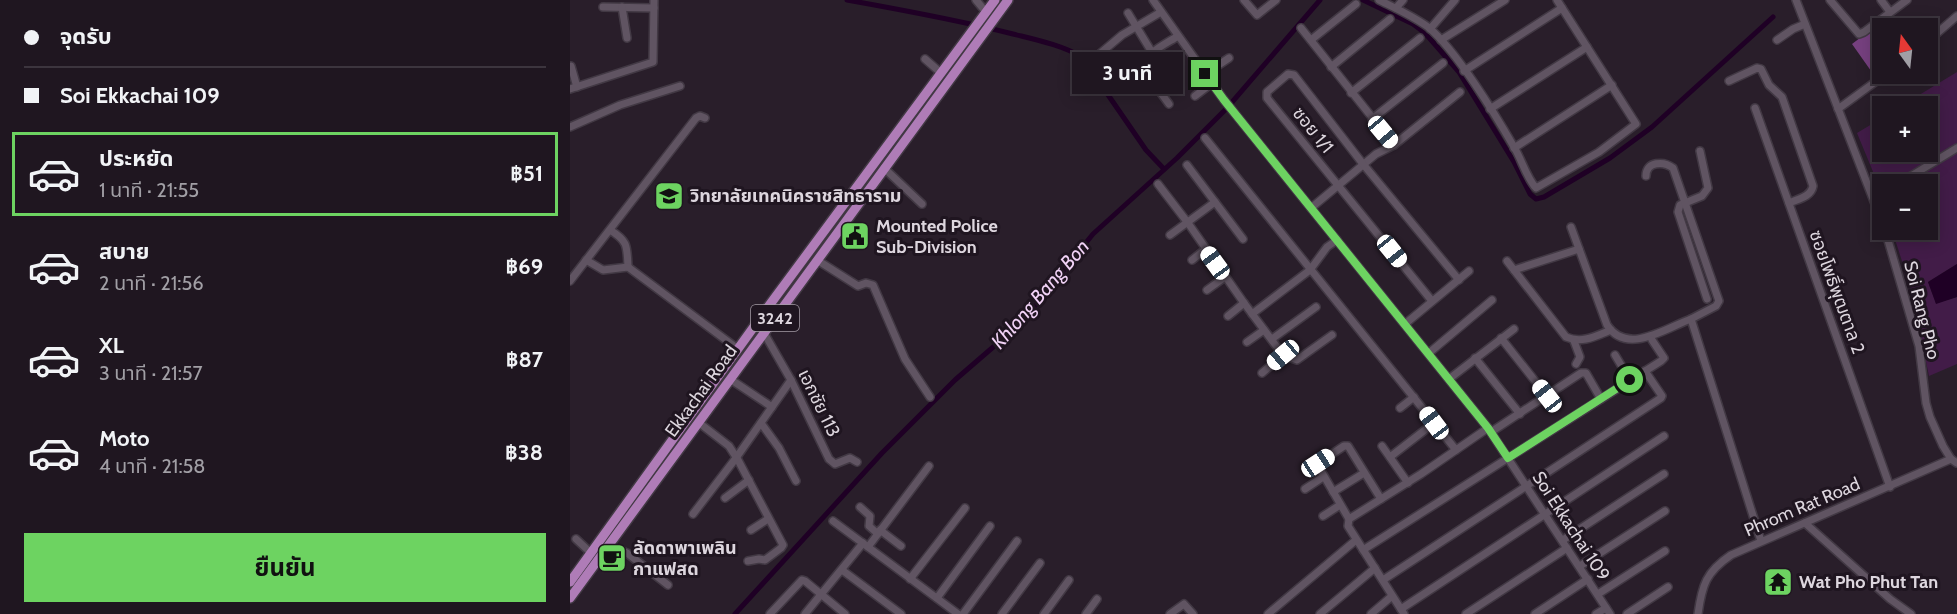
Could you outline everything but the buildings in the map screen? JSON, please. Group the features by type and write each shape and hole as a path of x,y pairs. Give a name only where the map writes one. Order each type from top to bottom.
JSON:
{"main road":[{"name":"Ekkachai Road","path":"570,582 995,0"},
{"name":"Ekkachai Road","path":"570,598 1008,0"}],"street":[{"path":"976,0 984,14"},
{"name":"Soi Ekkachai 109","path":"1153,0 1224,100 1490,430 1608,611"},
{"path":"1244,0 1257,15 1276,0"},
{"path":"1264,0 1269,6"},
{"path":"1379,0 1430,29 1441,40 1490,109 1515,148 1536,188 1599,152 1636,124 1557,0"},
{"path":"1396,8 1403,0"},
{"path":"1430,29 1455,0"},
{"path":"1441,40 1505,0"},
{"path":"1796,0 1872,192"},
{"path":"1830,0 1859,34 1907,0"},
{"path":"1881,0 1890,12"},
{"path":"571,66 574,88 653,62 654,4 603,7"},
{"path":"1311,40 1356,4"},
{"path":"622,7 627,38"},
{"path":"1464,71 1562,8"},
{"path":"1096,57 1136,26 1161,12"},
{"path":"1128,13 1153,54"},
{"path":"1938,32 1957,16"},
{"path":"1330,67 1390,19"},
{"path":"1777,40 1805,24"},
{"path":"1301,28 1394,145"},
{"path":"1169,104 1143,66 1146,58 1178,36"},
{"path":"1351,93 1420,38"},
{"path":"1490,109 1587,47"},
{"path":"1205,74 1229,58"},
{"path":"925,59 941,73"},
{"path":"1372,119 1443,63"},
{"path":"1729,81 1757,68 1761,69 1769,85 1782,97 1813,186 1808,195 1789,203"},
{"name":"ซอย 1/1","path":"1363,164 1294,75 1288,74 1266,95 1432,301"},
{"path":"1195,96 1212,83"},
{"path":"1838,109 1872,84"},
{"path":"1515,148 1612,85"},
{"path":"570,127 620,105 680,86"},
{"path":"1311,207 1363,164 1394,145 1460,92"},
{"name":"ซอยโพธิ์พุฒตาล 2","path":"1755,108 1890,486"},
{"path":"570,281 696,118 700,116 705,118"},
{"path":"1205,138 1456,450"},
{"path":"1914,174 1957,148"},
{"path":"1700,151 1708,188 1702,196 1680,205 1678,212 1710,309"},
{"path":"1363,164 1458,280"},
{"path":"1571,226 1611,330 1628,341 1691,319 1719,304 1686,202 1671,165 1655,164 1646,171 1646,176"},
{"path":"1187,165 1243,239"},
{"path":"884,168 922,204"},
{"path":"1158,184 1283,355 1297,360 1332,335"},
{"path":"1170,235 1215,202"},
{"path":"610,230 621,237 625,243 628,267"},
{"path":"1252,314 1310,270 1327,247 1337,240"},
{"name":"Soi Rang Pho","path":"1888,240 1919,346 1926,403 1936,432 1954,461"},
{"path":"1192,260 1206,249"},
{"path":"1514,270 1579,249"},
{"path":"586,260 603,270 628,267 738,349"},
{"path":"817,260 855,285 866,283 873,285 905,359 930,397"},
{"path":"1507,261 1561,333 1574,341 1580,357 1576,364"},
{"path":"1405,324 1469,271"},
{"path":"1207,290 1225,277"},
{"path":"1707,299 1715,289"},
{"path":"1429,353 1492,300"},
{"path":"1227,316 1244,303"},
{"path":"1272,339 1316,307"},
{"path":"1691,319 1761,541"},
{"path":"1449,379 1514,329"},
{"path":"1247,342 1264,330"},
{"path":"1574,341 1611,330"},
{"name":"เอกชัย 113","path":"764,333 791,380 832,462 839,464 850,458 856,462"},
{"path":"1501,338 1547,396"},
{"path":"1364,550 1664,358 1652,340"},
{"path":"1262,373 1283,355"},
{"path":"1615,355 1630,380"},
{"path":"1475,358 1520,414"},
{"path":"1383,580 1661,398 1662,396 1645,371"},
{"path":"1349,519 1456,450 1520,414 1584,373 1601,399"},
{"path":"730,379 772,407"},
{"path":"693,514 791,380"},
{"path":"1400,408 1414,397"},
{"path":"698,422 729,446 781,542 781,548 765,560 748,561"},
{"path":"761,423 779,448 796,481"},
{"path":"1390,457 1434,423"},
{"path":"1381,499 1346,446 1318,463 1323,477 1349,519 1348,526 1403,612 1664,436"},
{"path":"1382,446 1408,483"},
{"name":"Phrom Rat Road","path":"1698,614 1704,585 1713,568 1731,555 1890,486 1954,461"},
{"path":"804,614 879,532 929,466"},
{"path":"1333,492 1364,473"},
{"path":"1563,540 1664,474"},
{"path":"1305,489 1323,477"},
{"path":"725,498 749,480"},
{"path":"1323,516 1340,505"},
{"path":"860,507 870,516 869,526 901,546"},
{"path":"910,579 965,508"},
{"path":"1580,566 1665,511"},
{"path":"751,530 768,519"},
{"path":"833,521 958,614"},
{"path":"1805,523 1890,599 1911,614"},
{"path":"937,598 990,526"},
{"path":"576,539 591,553"},
{"path":"1268,614 1356,540"},
{"path":"963,614 1017,541"},
{"path":"608,545 627,553 668,585"},
{"path":"1466,614 1567,548"},
{"path":"1598,594 1665,551"},
{"path":"1002,614 1040,563"},
{"path":"1320,614 1375,568"},
{"path":"842,570 901,614"},
{"path":"1535,614 1588,579"},
{"path":"770,614 802,580 805,580 845,614"},
{"path":"1044,614 1069,580"},
{"path":"1627,614 1668,588"},
{"path":"1371,614 1392,596"},
{"path":"1087,613 1097,599"},
{"path":"1170,614 1184,604 1193,614"},
{"path":"1596,614 1608,611"}],"shaded area":[{"path":"1872,29 1872,72 1852,44"},
{"path":"1957,72 1957,143 1938,155 1938,96 1917,96"},
{"path":"1872,124 1872,162 1926,162 1907,174 1874,174 1857,133"},
{"path":"1957,152 1957,264 1928,282 1936,303 1957,297 1957,364 1929,376 1910,286 1895,240 1938,240 1938,174 1922,174"},
{"path":"1957,264 1957,297 1936,304 1928,282"}],"waterway":[{"path":"847,0 992,29 1049,43 1082,57 1146,150 1164,169"},
{"name":"Khlong Bang Bon","path":"735,614 882,453 955,380 1021,323 1093,234 1177,158 1227,108 1320,0"},
{"path":"1363,0 1413,24 1425,33 1459,72 1514,162 1530,194 1536,199 1544,197 1610,158 1652,127 1773,17"}],"place":[{"name":"วิทยาลัยเทคนิคราชสิทธาราม","path":"669,196"},
{"name":"Mounted Police Sub-Division","path":"855,236"},
{"name":"ลัดดาพาเพลิน กาแฟสด","path":"612,558"},
{"name":"Wat Pho Phut Tan","path":"1778,582"}],"route":[{"path":"1205,74 1488,428 1508,458 1630,380"}]}
